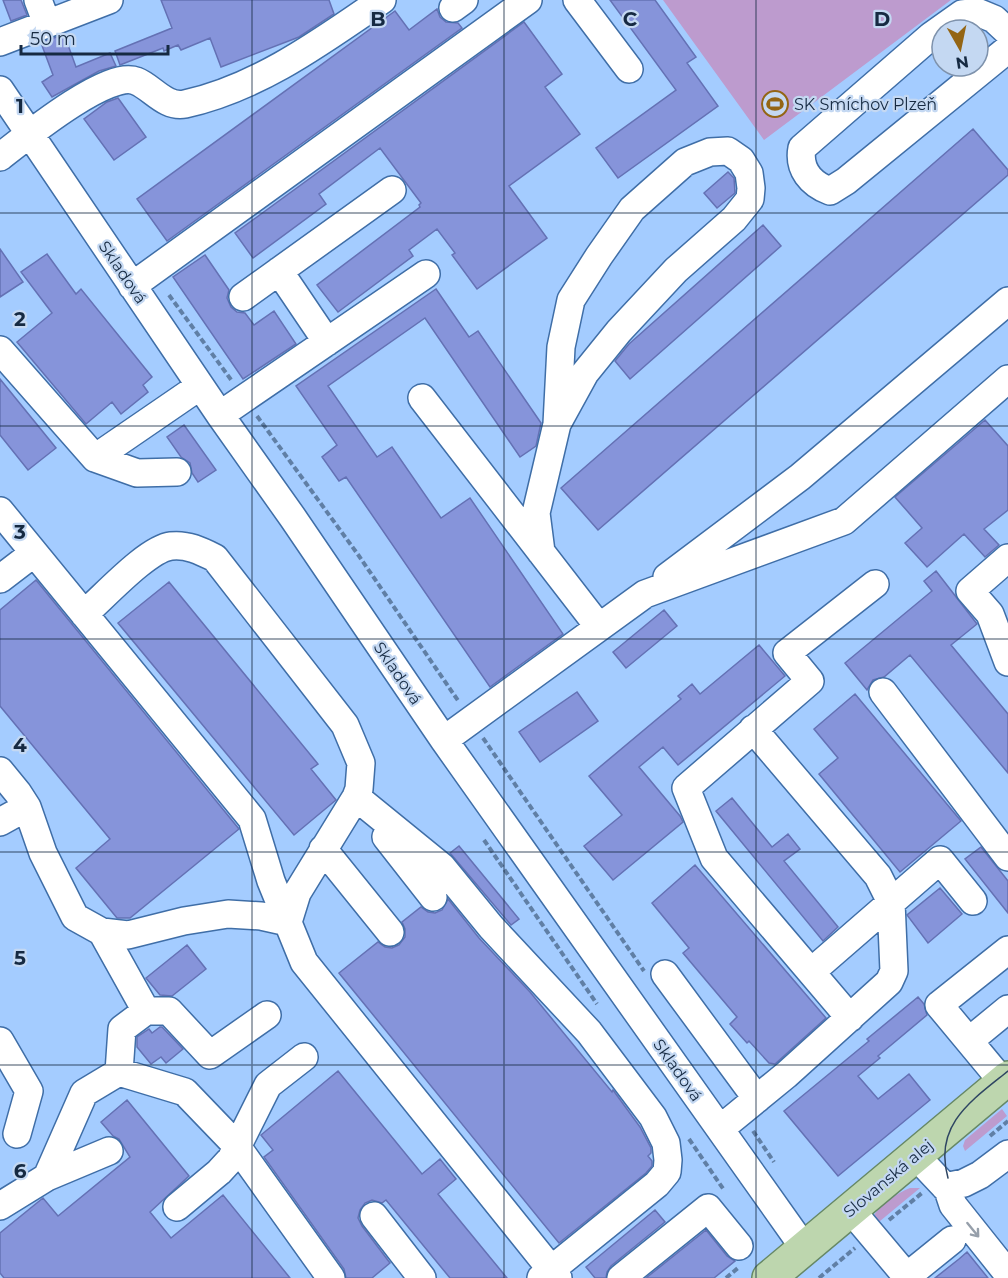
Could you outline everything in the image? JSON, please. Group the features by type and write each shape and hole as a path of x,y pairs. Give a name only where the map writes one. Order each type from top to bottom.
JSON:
{"main road":[{"name":"Slovanská alej","path":"773,1277 850,1209 1005,1080"}],"street":[{"path":"0,42 43,12 107,0"},
{"path":"0,158 61,110 114,81 135,80 159,98 181,105 229,92 310,49 382,0"},
{"path":"142,279 528,0"},
{"path":"577,0 629,69"},
{"path":"1008,32 994,19 977,12 962,14 931,36 802,148 800,158 807,176 818,187 830,191 846,181 1008,49"},
{"name":"Skladová","path":"0,90 30,134 142,279 200,386 444,740 739,1113 805,1249"},
{"path":"541,552 536,513 557,424 561,347 572,300 632,209 685,162 710,152 728,151 741,160 749,173 750,199 734,219 676,270 619,331 585,373 557,424"},
{"path":"243,297 392,190"},
{"path":"279,272 327,342"},
{"path":"220,415 426,274"},
{"path":"444,740 645,594 800,477 1008,301"},
{"path":"0,350 95,458 137,473 177,472"},
{"path":"645,594 844,521 1008,379"},
{"path":"95,458 200,386"},
{"path":"422,398 599,627"},
{"path":"0,511 252,819 271,881 304,963 550,1275 657,1184 667,1172 666,1143 654,1117 589,1032 491,927 442,867 356,797"},
{"path":"84,614 151,554 171,546 196,548 215,558 345,725 361,763 359,789 297,893 288,922"},
{"path":"0,579 34,553"},
{"path":"1008,558 970,591 990,614 1008,662"},
{"path":"850,1018 714,858 686,788 810,681 787,654 875,584"},
{"path":"883,692 1008,857"},
{"path":"656,975 739,1113 850,1018 889,982 894,971 891,902 878,876 753,729"},
{"path":"0,771 27,807 43,853 75,917 102,932 128,935 184,921 228,914 261,916 288,922"},
{"path":"356,797 433,897"},
{"path":"0,822 27,807"},
{"path":"323,849 390,932"},
{"path":"811,972 940,860 973,902"},
{"path":"102,932 146,1011"},
{"path":"1005,1080 939,1005 1008,950"},
{"path":"969,1041 1008,1009"},
{"path":"119,1072 122,1029 146,1011 169,1011 210,1055 267,1015"},
{"path":"0,1041 29,1091 17,1134"},
{"path":"177,1207 231,1159 268,1085 304,1057"},
{"path":"47,1177 84,1094 119,1072 185,1092 236,1145 331,1278"},
{"path":"0,1206 47,1177 109,1151"},
{"path":"945,1187 964,1184 1008,1154"},
{"path":"915,1155 945,1187 952,1205 1008,1274"},
{"path":"621,1278 708,1208 739,1246"},
{"path":"850,1209 907,1278 952,1240"},
{"path":"374,1216 422,1278"}],"path":[{"path":"142,279 244,398 359,556 472,721 656,975"},
{"path":"739,1113 781,1172"},
{"path":"819,1278 872,1235"}],"shaded area":[{"name":"SK Smíchov Plzeň","path":"663,0 951,0 764,140"},
{"path":"1002,1109 1007,1116 965,1151 963,1146 965,1140"},
{"path":"910,1188 920,1188 874,1226 872,1220 882,1205"}],"building":[{"path":"3,0 21,0 27,15 11,21"},
{"path":"161,0 329,0 334,14 299,37 221,67 210,38 181,50 178,45 164,51 163,48 120,65 115,51 172,28"},
{"path":"610,0 655,0 696,57 687,63 718,106 618,178 596,148 676,90"},
{"path":"437,9 440,17 446,22 458,23 462,28 167,241 137,199 395,11 409,30"},
{"path":"524,22 562,74 545,87 580,134 509,186 547,238 477,289 452,255 455,253 437,229 409,250 413,256 338,312 317,285 420,207 421,203 380,148 319,194 326,204 253,258 235,233"},
{"path":"64,34 76,67 110,53 116,66 99,71 52,97 42,82 53,75 41,43"},
{"path":"118,98 146,137 114,160 84,119 107,102"},
{"path":"973,129 1008,170 1008,175 598,530 561,488"},
{"path":"728,172 734,178 735,193 717,208 704,193"},
{"path":"763,225 781,246 630,379 615,361 629,344"},
{"path":"0,249 23,282 0,297"},
{"path":"47,254 76,294 81,289 152,377 143,385 148,392 121,414 112,402 86,424 17,342 52,313 21,272"},
{"path":"205,255 229,290 227,298 231,307 237,312 245,313 254,325 274,311 296,344 243,379 173,277"},
{"path":"436,289 469,337 478,331 541,423 536,446 520,457 425,318 328,386 377,457 392,447 441,518 470,498 563,634 490,687 346,477 339,481 322,457 337,445 296,386"},
{"path":"0,379 56,448 28,470 0,435"},
{"path":"985,420 1008,446 1008,510 984,529 999,545 985,557 964,534 927,567 905,543 922,528 895,497"},
{"path":"184,425 216,470 198,482 192,473 190,463 181,457 167,437"},
{"path":"936,571 977,624 951,645 1008,714 1008,773 910,655 884,677 873,680 867,690 845,663 932,591 924,581"},
{"path":"36,580 239,829 130,918 117,918 76,868 110,839 0,706 0,610"},
{"path":"169,582 318,764 311,769 336,800 294,835 118,623"},
{"path":"664,610 677,626 626,668 613,652"},
{"path":"759,645 785,676 678,765 663,747 639,767 683,822 613,880 584,846 622,815 589,776 681,699 678,696 692,684 700,694"},
{"path":"577,692 598,721 540,762 519,732"},
{"path":"855,694 961,821 900,872 819,774 838,758 814,729"},
{"path":"732,798 772,847 788,834 800,849 784,861 838,927 823,941 716,811"},
{"path":"459,846 519,919 511,925 450,853"},
{"path":"981,847 1008,881 1008,913 965,859"},
{"path":"695,865 826,1018 775,1064 769,1063 730,1024 737,1017 683,953 689,948 652,903"},
{"path":"940,888 962,914 928,943 907,915"},
{"path":"448,899 479,938 530,992 612,1092 613,1090 640,1127 651,1148 648,1156 652,1161 652,1166 646,1173 559,1243 339,973 378,942 385,947 392,948 399,945 405,937 402,922 421,907 428,912 435,913 442,910"},
{"path":"187,945 206,969 172,996 160,995 146,978"},
{"path":"918,997 924,1004 927,1015 858,1076 878,1099 909,1074 930,1100 838,1176 784,1111"},
{"path":"160,1027 183,1049 166,1063 161,1057 151,1064 137,1047 137,1037 149,1029 152,1033"},
{"path":"338,1071 422,1174 440,1159 456,1179 438,1194 507,1278 450,1278 386,1200 382,1203 372,1200 365,1203 358,1218 390,1263 372,1278 346,1278 344,1269 264,1157 273,1150 261,1135"},
{"path":"127,1100 189,1176 150,1212 171,1238 223,1195 290,1278 4,1278 0,1273 0,1233 43,1198 58,1216 130,1157 119,1139 113,1136 101,1122"},
{"path":"655,1210 665,1222 611,1266 606,1278 595,1278 586,1267"},
{"path":"706,1230 727,1256 735,1261 714,1278 646,1278"},
{"path":"967,1252 988,1278 935,1278 959,1259"}],"tram line":[{"path":"948,1178 945,1159 946,1143 951,1128 969,1104 1008,1071"}],"place":[{"name":"SK Smíchov Plzeň","path":"775,104"}]}
